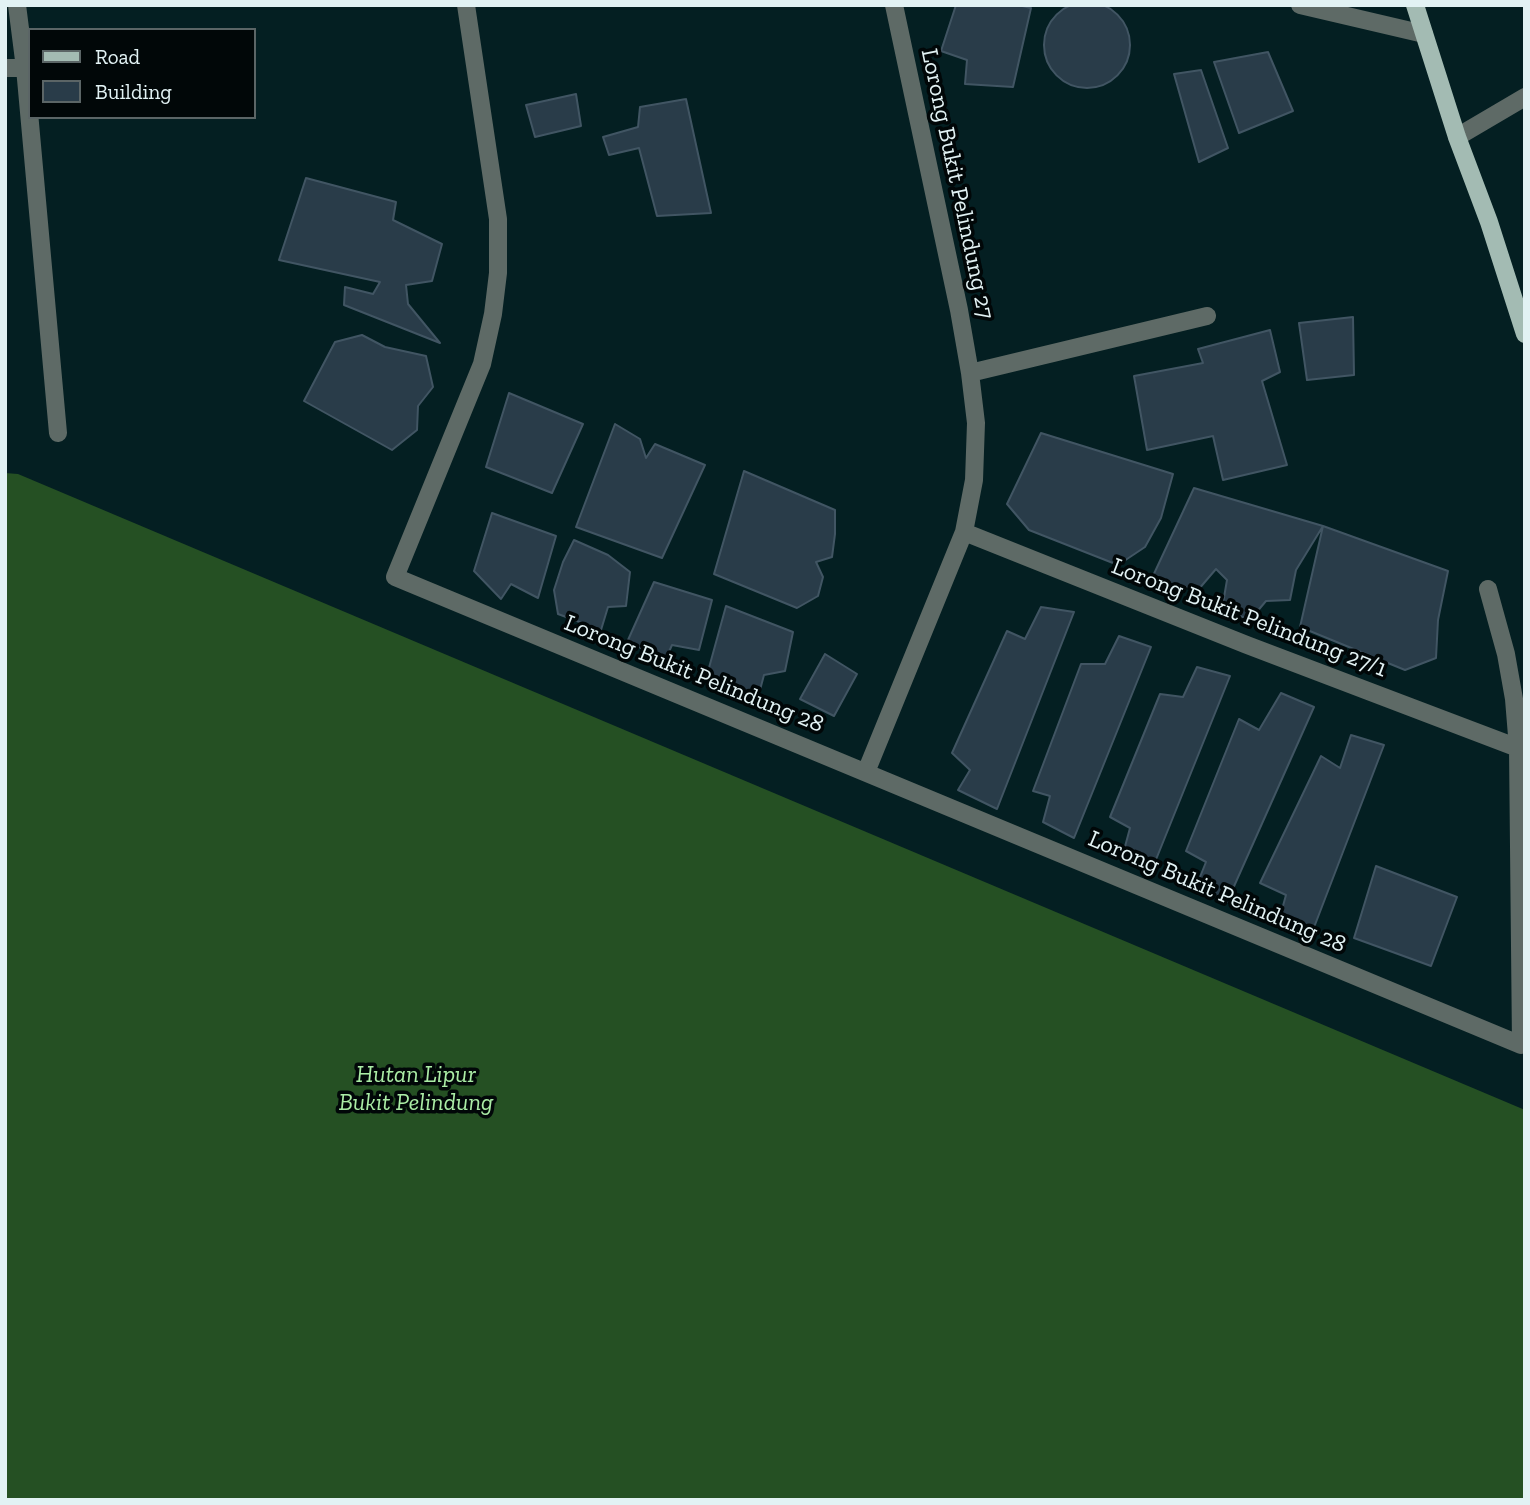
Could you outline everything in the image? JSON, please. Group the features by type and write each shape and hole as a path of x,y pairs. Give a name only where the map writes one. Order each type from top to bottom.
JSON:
{"main road":[{"path":"1415,5 1525,334"}],"street":[{"path":"16,5 28,101"},
{"name":"Lorong Bukit Pelindung 28","path":"466,5 498,219 498,273 493,314 482,364 395,577 1521,1045 1518,748"},
{"name":"Lorong Bukit Pelindung 27","path":"866,772 964,532 974,480 976,423 970,373 894,5"},
{"path":"1300,5 1424,34"},
{"path":"5,68 25,68"},
{"path":"1457,137 1525,97"},
{"path":"30,119 58,433"},
{"path":"970,373 1208,316"},
{"name":"Lorong Bukit Pelindung 27/1","path":"964,532 1247,645 1518,748"},
{"path":"1488,589 1506,653 1514,699 1518,748"}],"green space":[{"name":"Hutan Lipur Bukit Pelindung","path":"5,473 18,474 1525,1110 1525,1500 5,1500"}],"building":[{"path":"1087,2 1104,5 1118,14 1127,28 1130,45 1127,62 1118,76 1104,85 1087,88 1070,85 1056,76 1047,62 1044,45 1047,28 1056,14 1070,5"},
{"path":"956,5 1018,5 1031,8 1013,87 965,84 967,60 941,51"},
{"path":"1268,52 1293,111 1239,133 1214,62"},
{"path":"1201,70 1228,148 1199,162 1174,74"},
{"path":"576,94 581,126 535,137 526,105"},
{"path":"686,99 711,213 657,216 639,148 609,155 603,137 638,127 640,107"},
{"path":"306,178 396,202 393,220 442,244 432,281 406,285 408,304 440,343 344,305 345,287 373,294 380,282 279,260"},
{"path":"1353,317 1354,375 1307,380 1299,323"},
{"path":"1270,330 1280,372 1262,381 1287,465 1223,480 1213,436 1147,450 1134,376 1203,363 1198,349"},
{"path":"362,335 385,347 426,356 433,387 418,406 417,430 392,450 304,401 335,342"},
{"path":"509,393 583,424 552,493 486,467"},
{"path":"615,424 640,439 646,458 655,444 705,465 662,558 576,527"},
{"path":"1041,433 1173,474 1161,518 1145,547 1118,565 1029,530 1007,504"},
{"path":"744,471 835,510 832,557 816,562 823,577 818,596 797,608 714,574"},
{"path":"1194,488 1323,526 1296,570 1290,600 1266,601 1250,620 1222,609 1227,580 1216,569 1198,590 1152,578"},
{"path":"492,513 556,536 538,598 511,584 501,599 474,571"},
{"path":"1323,526 1448,571 1438,620 1436,658 1405,670 1300,627"},
{"path":"574,540 608,555 630,572 626,606 608,607 601,630 558,614 554,590"},
{"path":"654,582 712,600 699,650 672,645 664,663 628,640"},
{"path":"726,606 793,632 785,671 764,675 757,701 707,675"},
{"path":"1041,607 1074,612 997,809 958,790 970,770 952,753 1007,631 1025,639"},
{"path":"1119,636 1151,647 1074,838 1043,822 1050,796 1033,791 1081,664 1105,664"},
{"path":"825,654 857,674 834,716 800,699"},
{"path":"1197,667 1230,676 1153,867 1123,854 1130,828 1110,817 1160,694 1183,697"},
{"path":"1281,693 1314,707 1227,902 1196,887 1206,862 1186,851 1239,719 1259,730"},
{"path":"1351,735 1384,745 1313,930 1278,924 1286,895 1260,883 1321,756 1340,768"},
{"path":"1376,866 1457,897 1431,966 1354,938"}]}
